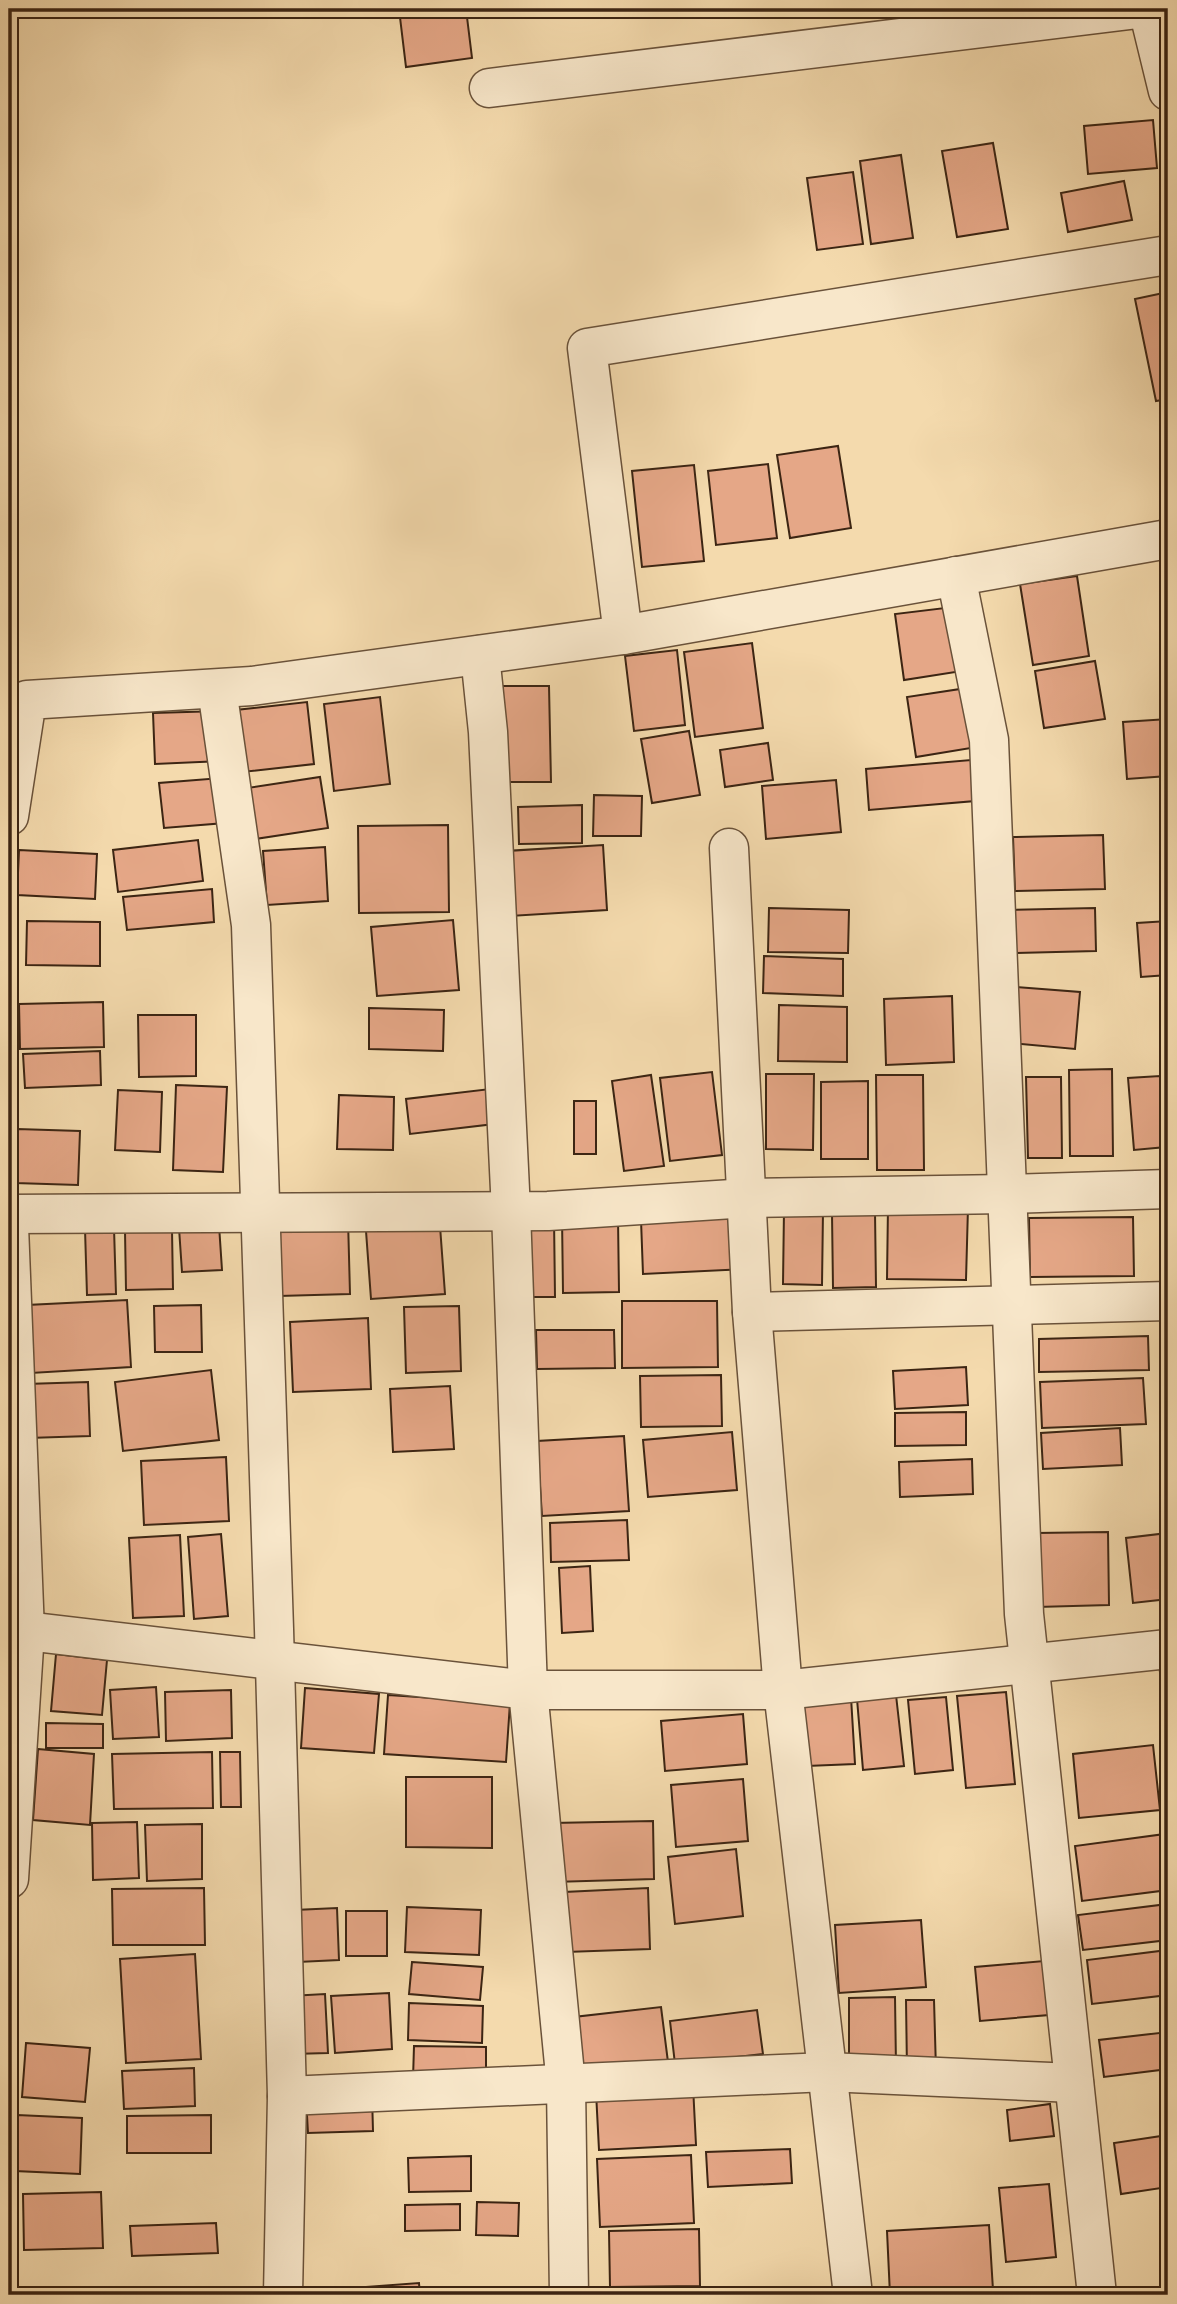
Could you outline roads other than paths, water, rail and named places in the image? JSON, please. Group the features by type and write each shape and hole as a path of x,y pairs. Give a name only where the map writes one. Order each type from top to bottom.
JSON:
{"street":[{"path":"489,88 1139,9"},
{"path":"1148,9 1168,91"},
{"path":"623,635 587,348 1168,255"},
{"path":"9,816 27,700 252,686 623,635 1168,539"},
{"path":"956,576 989,740 1023,1601 1097,2295"},
{"path":"480,655 488,732 511,1211 528,1690 566,2085 569,2295"},
{"path":"217,689 251,925 287,2096 283,2295"},
{"path":"729,848 752,1312 783,1690 853,2295"},
{"path":"9,1214 548,1211 748,1198 1168,1189"},
{"path":"9,1226 17,1630 9,1879"},
{"path":"752,1312 1168,1301"},
{"path":"17,1630 528,1690 783,1690 1168,1649"},
{"path":"287,2096 827,2071 1074,2083"}]}
